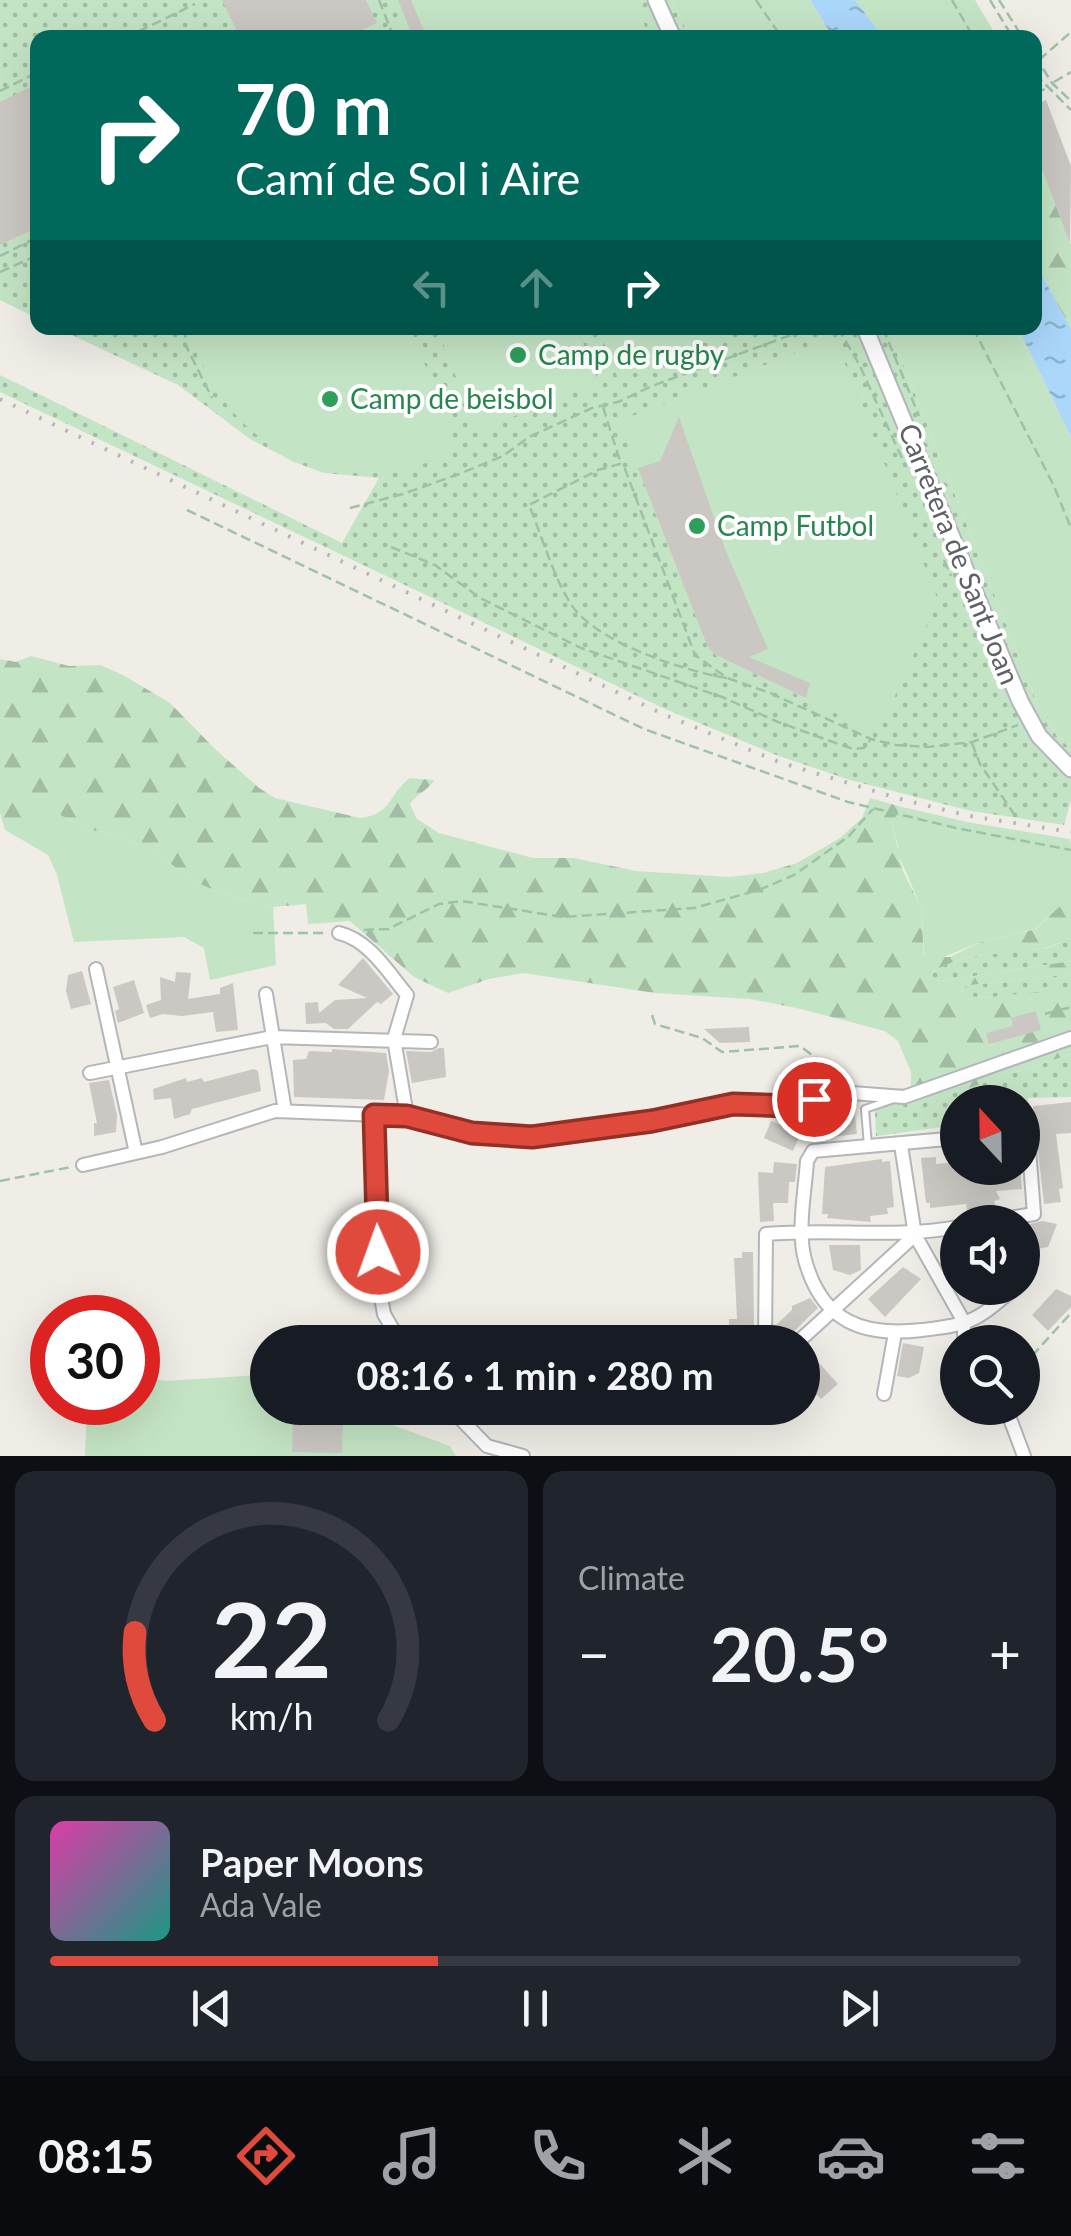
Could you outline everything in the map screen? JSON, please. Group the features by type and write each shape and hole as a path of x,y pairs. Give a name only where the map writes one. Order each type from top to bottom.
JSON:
{"street":[{"path":"656,0 670,30"},
{"name":"Carretera de Sant Joan","path":"868,335 1020,702 1039,736 1071,769"},
{"path":"345,934 365,945 408,995 394,1039 407,1116"},
{"path":"96,969 136,1153"},
{"path":"266,994 285,1111"},
{"path":"90,1072 272,1037 431,1042"},
{"path":"83,1164 136,1153 275,1111 407,1116 472,1133 532,1137 652,1121 733,1104 790,1106 839,1092 899,1096 1071,1038"},
{"path":"374,1115 380,1286 384,1314 390,1325"},
{"path":"940,1140 813,1151 807,1161 804,1257 815,1288 834,1310 849,1324 876,1332 894,1333 964,1322 992,1305"},
{"path":"902,1144 914,1235 964,1322"},
{"path":"765,1325 766,1234 802,1230 914,1235 940,1231"},
{"path":"817,1325 914,1235"},
{"path":"884,1394 894,1333"},
{"path":"467,1425 487,1446 522,1456"},
{"path":"1012,1425 1024,1456"}],"lane":[{"path":"868,1147 865,1109 899,1096"}],"path":[{"path":"379,0 391,30"},
{"path":"756,0 777,30"},
{"path":"952,0 969,30"},
{"path":"990,0 1008,30"},
{"path":"1000,0 1018,30"},
{"path":"141,30 195,4"},
{"path":"1042,54 1071,32"},
{"path":"1042,66 1052,83 1071,101"},
{"path":"1052,83 1071,72"},
{"path":"0,91 30,76"},
{"path":"1042,82 1071,110"},
{"path":"1042,90 1048,88"},
{"path":"0,256 30,241"},
{"path":"0,272 30,259"},
{"path":"186,335 184,342 212,398"},
{"path":"350,508 459,474 602,406 791,335"},
{"path":"977,335 1053,484 1071,528"},
{"path":"602,406 620,464 695,654 728,678"},
{"path":"620,464 598,470 529,505 571,604 588,626 691,672 728,678 770,693 872,739 928,747 972,742 1019,724"},
{"path":"187,510 644,729 848,802 1071,850"},
{"path":"390,546 435,564 480,598 581,648 722,697 853,749 864,748 872,739"},
{"path":"972,742 980,764 1014,814"},
{"path":"252,932 345,934 388,929 439,904 461,901 563,917 694,908 759,890 794,875 848,837 874,808"},
{"path":"1045,1014 1071,1008"},
{"path":"652,1015 655,1024 702,1038 722,1052 800,1046 850,1084"},
{"path":"0,1181 83,1164"},
{"path":"1040,1347 1071,1313"}],"green space":[{"path":"0,0 672,0 687,30 30,30 30,315 0,300"},
{"path":"392,0 635,0 646,30 404,30"},
{"path":"672,0 810,0 829,30 687,30"},
{"path":"855,0 975,0 993,30 878,30"},
{"path":"1042,169 1071,245 1071,329 1042,275"},
{"path":"72,335 892,335 1038,705 1057,736 1071,749 1071,800 1064,825 971,811 850,780 779,756 665,709 0,392 0,375 342,543 379,478 324,473 294,462 250,439 178,385"},
{"name":"Camp de beisbol","path":"193,335 414,335 457,449 417,466 376,473 337,471 299,460 264,441 235,414 211,380"},
{"name":"Camp de rugby","path":"440,335 580,335 599,383 477,431"},
{"path":"601,335 721,335 617,376"},
{"path":"892,335 1021,335 1071,437 1071,749 1057,736 1038,705"},
{"path":"835,338 938,600 878,734 714,654 707,645 619,421"},
{"path":"31,656 69,666 100,665 123,675 170,703 215,749 275,798 360,818 378,813 410,778 434,780 410,804 417,819 439,833 533,858 574,858 636,871 729,877 763,873 797,863 840,838 862,818 870,798 902,807 892,823 903,871 921,907 924,957 950,957 980,942 1036,929 1070,896 1071,839 1071,938 1041,949 950,963 927,979 942,981 1071,961 1071,974 971,985 962,987 960,994 983,998 1071,988 1071,1054 978,1085 940,1085 940,1098 936,1099 911,1097 911,1072 898,1041 885,1031 750,999 655,993 523,973 448,993 414,977 350,921 308,924 306,904 273,907 223,894 197,883 150,849 115,834 89,830 56,813 12,834 5,830 0,813 0,659 16,662"},
{"path":"902,807 1070,839 1071,896 1035,929 980,942 925,965 921,907 894,844 899,850 892,823"},
{"path":"56,813 89,830 115,834 150,849 197,883 273,907 276,965 210,980 204,948 184,937 74,942 48,855 12,834"},
{"path":"1071,938 1071,961 942,981 927,979 949,963 1045,948"},
{"path":"1071,974 1071,988 1060,991 983,998 960,995 962,987 971,985"},
{"path":"1071,1054 1071,1097 1040,1098 1040,1085 977,1085"},
{"path":"910,1088 935,1099 940,1097 940,1127 876,1136 874,1090"},
{"path":"250,1376 250,1425 393,1425 450,1446 456,1456 85,1456 86,1425 160,1425 160,1380"}],"water":[{"path":"810,0 855,0 878,30 829,30"},
{"path":"1042,275 1071,329 1071,437 1021,335 1042,335"}],"building":[{"path":"222,0 366,0 377,23 363,30 236,30"},
{"path":"398,0 411,0 424,30 410,30"},
{"path":"30,87 30,231 0,245 0,102"},
{"path":"1046,100 1071,166 1070,243 1042,169 1042,102"},
{"path":"679,417 725,549 768,649 749,657 810,683 806,698 714,654 707,645 638,468 660,461"},
{"path":"363,958 393,994 381,1004 377,1002 348,1029 334,1029 326,1023 306,1024 305,1003 318,1002 319,1013 335,1000 367,998 338,985"},
{"path":"82,971 91,1004 71,1009 66,991 68,975"},
{"path":"176,972 191,973 188,999 220,994 220,988 233,983 238,1030 216,1032 213,1012 150,1018 146,1005 161,1000 160,977 175,982"},
{"path":"134,980 144,1013 118,1023 113,987"},
{"path":"1036,1011 1041,1030 989,1044 986,1033 1013,1026 1011,1018"},
{"path":"749,1027 750,1042 720,1043 704,1029"},
{"path":"444,1048 446,1077 412,1083 406,1051 431,1052"},
{"path":"309,1051 386,1053 389,1071 384,1100 294,1097 293,1060 306,1059"},
{"path":"258,1071 261,1091 192,1109 190,1114 174,1119 171,1098 154,1100 153,1089 186,1078 187,1082 202,1078 204,1082"},
{"path":"109,1080 117,1115 116,1132 94,1136 97,1123 89,1083"},
{"path":"1071,1102 1071,1133 1056,1134 1063,1188 1059,1189 1061,1202 1044,1204 1040,1105"},
{"path":"854,1107 857,1134 812,1139 809,1112"},
{"path":"771,1121 801,1133 793,1151 764,1138"},
{"path":"936,1157 936,1164 940,1164 940,1185 1022,1185 1022,1189 996,1191 1000,1199 994,1201 995,1205 930,1208 930,1203 926,1203 921,1158"},
{"path":"890,1161 894,1207 887,1208 888,1214 870,1216 871,1222 827,1218 828,1214 822,1214 825,1167"},
{"path":"774,1162 797,1164 795,1182 789,1182 788,1203 773,1203 774,1221 760,1222 758,1172 773,1173"},
{"path":"1040,1222 1057,1224 1048,1247 1040,1249"},
{"path":"829,1245 860,1245 861,1270 850,1275 833,1270"},
{"path":"742,1252 753,1252 754,1325 729,1325 729,1319 737,1319 734,1258 742,1258"},
{"path":"903,1267 921,1279 885,1317 868,1299"},
{"path":"1056,1289 1071,1296 1071,1307 1048,1331 1032,1315"},
{"path":"810,1298 818,1308 800,1325 776,1325 792,1306"},
{"path":"903,1343 924,1347 919,1373 909,1378 897,1376"},
{"path":"820,1364 838,1384 820,1398"},
{"path":"293,1425 343,1425 342,1453 292,1452"}],"railway":[{"path":"0,399 663,714 779,762 970,816 1071,832"}],"place":[{"name":"Camp de rugby","path":"518,355"},
{"name":"Camp de beisbol","path":"330,399"},
{"name":"Camp Futbol","path":"697,526"}],"route":[{"path":"378,1252 374,1115 407,1116 472,1133 532,1137 652,1121 733,1104 790,1106 814,1099"}]}
